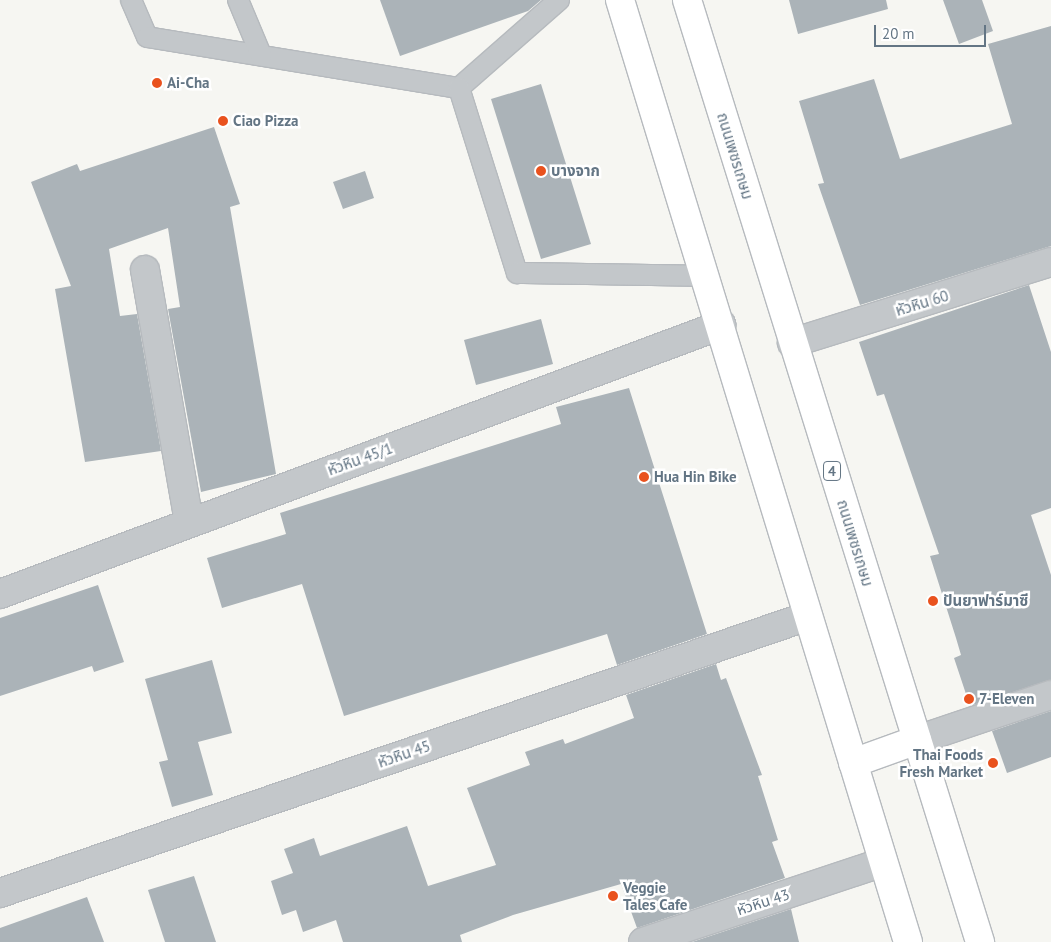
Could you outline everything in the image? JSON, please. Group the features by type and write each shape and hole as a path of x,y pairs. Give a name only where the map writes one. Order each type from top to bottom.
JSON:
{"main road":[{"path":"620,0 721,325 908,942"},
{"name":"ถนนเพชรเกษม","path":"688,0 792,343 980,942"},
{"path":"853,763 917,740"}],"street":[{"name":"หัวหิน 60","path":"792,343 1051,262"},
{"path":"145,270 189,522"},
{"name":"หัวหิน 45/1","path":"0,594 721,325"},
{"name":"หัวหิน 45","path":"0,893 808,616"},
{"path":"917,740 1051,694"},
{"name":"หัวหิน 43","path":"643,942 883,862"}],"lane":[{"path":"131,0 147,37 459,88"},
{"path":"238,0 261,56"},
{"path":"459,88 559,0"},
{"path":"459,88 517,273 705,276"}],"building":[{"path":"380,0 541,0 528,11 400,56"},
{"path":"789,0 886,0 888,9 798,34"},
{"path":"943,0 982,0 993,31 959,44"},
{"path":"1051,26 1051,246 860,305 818,184 824,183 799,101 874,79 900,159 1012,124 988,44"},
{"name":"บางจาก","path":"541,84 591,244 541,259 491,99"},
{"path":"214,127 240,204 230,207 276,474 201,492 168,309 180,307 168,228 109,249 120,316 137,314 161,451 85,462 55,289 71,286 31,182 77,164 80,171"},
{"path":"365,171 374,198 343,209 333,182"},
{"path":"1029,285 1051,352 1051,508 1031,515 1051,575 1051,680 970,706 954,658 961,655 930,556 939,554 884,394 877,396 859,342"},
{"path":"541,319 553,364 476,385 464,340"},
{"path":"629,388 707,634 617,665 607,634 344,716 302,584 222,608 207,558 286,534 280,513 561,424 556,407"},
{"path":"98,585 124,662 94,672 92,666 0,696 0,618"},
{"path":"212,660 232,733 198,742 213,795 172,807 159,762 168,760 145,679"},
{"path":"716,664 721,680 726,678 762,775 758,776 778,840 772,842 785,878 637,928 621,884 513,915 460,935 462,942 343,942 336,920 303,932 296,910 282,915 271,881 293,873 284,849 314,838 320,856 407,826 428,886 496,865 467,788 530,765 525,752 563,739 565,744 634,718 626,695"},
{"path":"1051,711 1051,757 1007,773 992,731"},
{"path":"194,876 216,942 165,942 148,890"},
{"path":"87,897 104,942 0,942 0,928"},
{"path":"791,909 799,942 692,942"}],"place":[{"name":"Ai-Cha","path":"157,83"},
{"name":"Ciao Pizza","path":"223,121"},
{"name":"บางจาก","path":"541,171"},
{"name":"Hua Hin Bike","path":"644,477"},
{"name":"ปันยาฟาร์มาซี","path":"933,601"},
{"name":"7-Eleven","path":"969,699"},
{"name":"Thai Foods Fresh Market","path":"993,763"},
{"name":"Veggie Tales Cafe","path":"613,896"}]}
